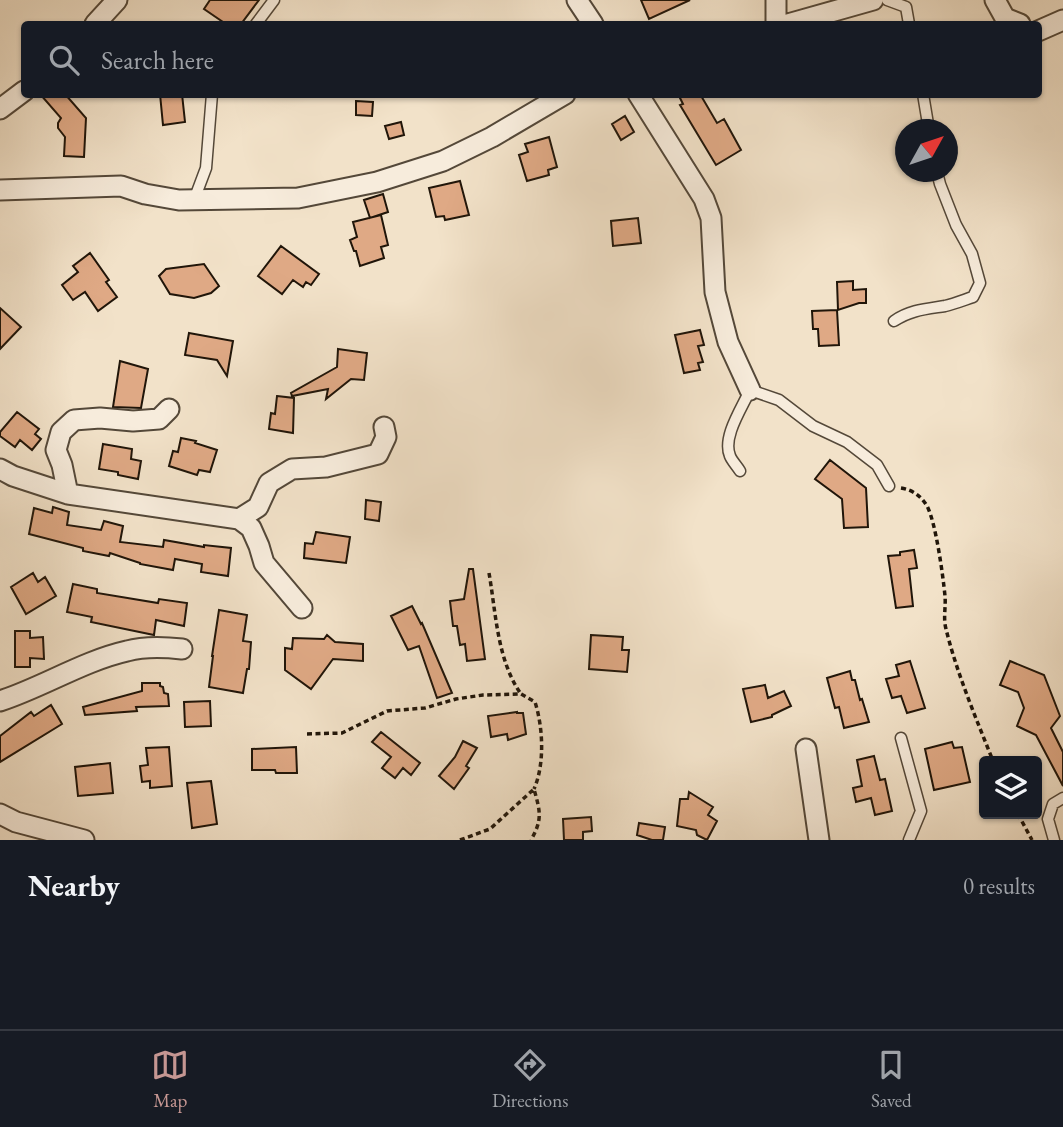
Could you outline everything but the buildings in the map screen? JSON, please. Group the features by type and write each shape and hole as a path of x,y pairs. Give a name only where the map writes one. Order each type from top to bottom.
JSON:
{"street":[{"path":"98,21 117,0"},
{"path":"577,0 591,21"},
{"path":"776,0 776,21"},
{"path":"799,21 873,0"},
{"path":"995,0 1005,18 1012,21"},
{"path":"1042,29 1063,20"},
{"path":"0,109 21,93"},
{"path":"0,190 121,186 179,200 299,198 377,182 443,161 492,137 558,98"},
{"path":"640,98 704,200 711,218 715,292 728,342 750,390"},
{"path":"68,494 56,450 61,432 74,420 159,419 169,409"},
{"path":"239,519 258,507 269,483 292,470 326,467 378,454 386,438 384,427"},
{"path":"0,469 68,494 239,519 251,528 264,563 302,608"},
{"path":"0,701 103,658 129,650 162,647 181,649"},
{"path":"806,749 819,840"},
{"path":"0,814 16,822 84,840"}],"lane":[{"path":"259,21 274,0"},
{"path":"887,0 906,6 908,21"},
{"path":"194,200 205,168 212,98"},
{"path":"924,98 927,119"},
{"path":"894,321 905,313 947,306 973,297 980,283 972,254 956,225 940,182"},
{"path":"740,471 729,455 729,434 750,390 779,400 813,426 847,442 877,465 889,486"},
{"path":"901,738 921,811 909,840"},
{"path":"1054,840 1048,819 1052,804 1063,798"}],"path":[{"path":"889,486 908,489 918,495 928,507 946,598 944,625 969,701 991,756"},
{"path":"460,840 490,829 534,789 540,776 539,715 535,702 521,694 513,683 502,653 489,573"},
{"path":"307,734 342,733 387,711 425,708 483,695 521,694"},
{"path":"531,840 539,825 539,806 534,789"},
{"path":"1021,819 1032,840"}]}
